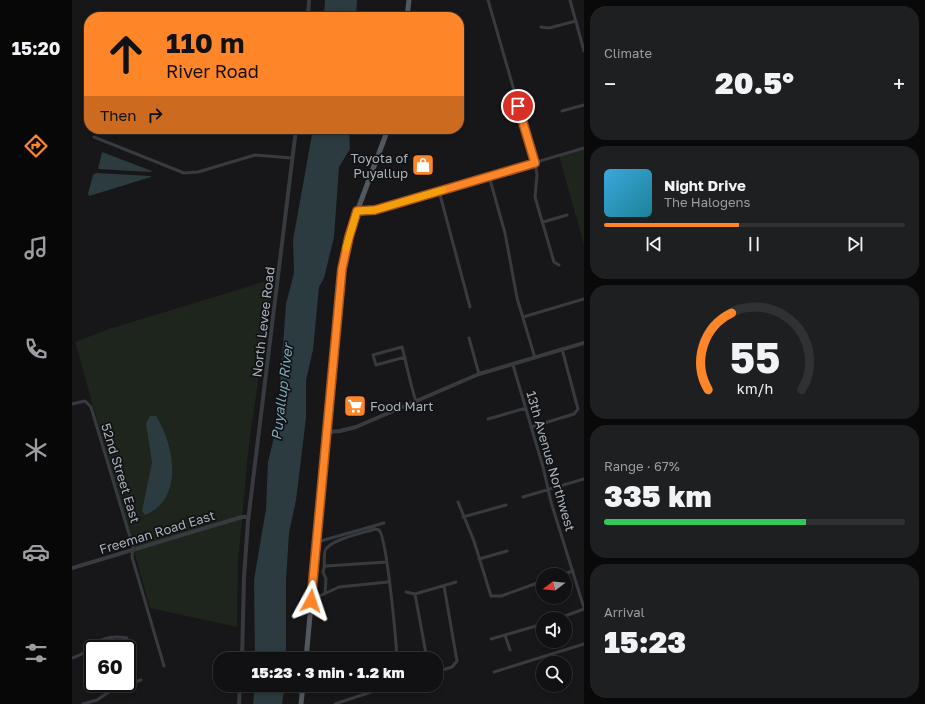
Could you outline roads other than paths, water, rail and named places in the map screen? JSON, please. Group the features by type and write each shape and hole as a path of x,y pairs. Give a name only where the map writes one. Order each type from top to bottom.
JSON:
{"main road":[{"path":"408,12 409,0"},
{"path":"307,652 342,268 357,211 386,134"},
{"path":"301,704 302,692"}],"street":[{"path":"308,12 309,0"},
{"path":"488,0 535,163 537,174 535,197 554,262 559,265"},
{"path":"570,0 582,37 584,51"},
{"path":"541,27 549,28 576,21"},
{"path":"562,111 584,105"},
{"name":"North Levee Road","path":"242,652 244,577 248,517 295,134"},
{"path":"94,137 184,172 198,172 255,155 292,158"},
{"path":"357,211 369,211 384,207 584,148"},
{"path":"489,176 501,218 517,298 535,358"},
{"path":"439,191 470,307"},
{"path":"543,222 568,215"},
{"path":"523,318 584,299"},
{"path":"469,338 479,374"},
{"path":"327,432 340,431 356,427 479,374 584,343"},
{"path":"405,357 376,366 374,355 402,347 405,357 416,401"},
{"path":"531,427 569,416 577,412 578,406 562,350"},
{"name":"13th Avenue Northwest","path":"513,365 548,490 584,608"},
{"name":"52nd Street East","path":"72,404 82,401 88,403 91,407 133,547 132,557 164,666"},
{"path":"488,419 526,408"},
{"path":"523,497 584,479"},
{"path":"458,502 474,541 489,592 492,596 516,592 536,584"},
{"path":"463,517 506,505"},
{"name":"Freeman Road East","path":"72,568 242,517 248,517"},
{"path":"316,542 384,523"},
{"path":"325,594 326,579 323,572 326,566 325,553 329,545 375,529 379,530 382,534 387,562 396,652"},
{"path":"479,559 507,551"},
{"path":"326,566 387,562"},
{"path":"311,601 339,588 388,582"},
{"path":"406,592 415,594 456,582"},
{"path":"443,670 452,667 457,661 444,586"},
{"path":"415,594 425,652"},
{"path":"572,613 584,608"},
{"path":"491,639 536,626"},
{"path":"505,635 510,650"},
{"path":"72,658 81,655 93,644 103,639 119,636 127,638"},
{"path":"494,672 584,644"},
{"path":"83,704 97,700 116,688 142,680"},
{"path":"239,704 240,692"},
{"path":"335,704 344,703 373,692"}],"water":[{"path":"325,0 357,0 356,12 324,12"},
{"name":"Puyallup River","path":"312,134 349,134 350,149 339,167 334,237 324,278 319,287 313,350 306,380 306,418 296,500 289,533 286,580 286,652 255,652 254,580 266,509 268,462 277,425 286,304 294,273 293,240"},
{"path":"102,152 152,171 98,169"},
{"path":"96,173 151,177 89,196 88,194 93,175"},
{"path":"150,416 156,416 168,441 172,470 171,484 166,497 158,507 145,515 142,511 152,463 146,423"},
{"path":"254,692 284,692 282,704 253,704"}],"place":[{"name":"Toyota of Puyallup","path":"423,165"},
{"name":"Food Mart","path":"355,406"}]}
